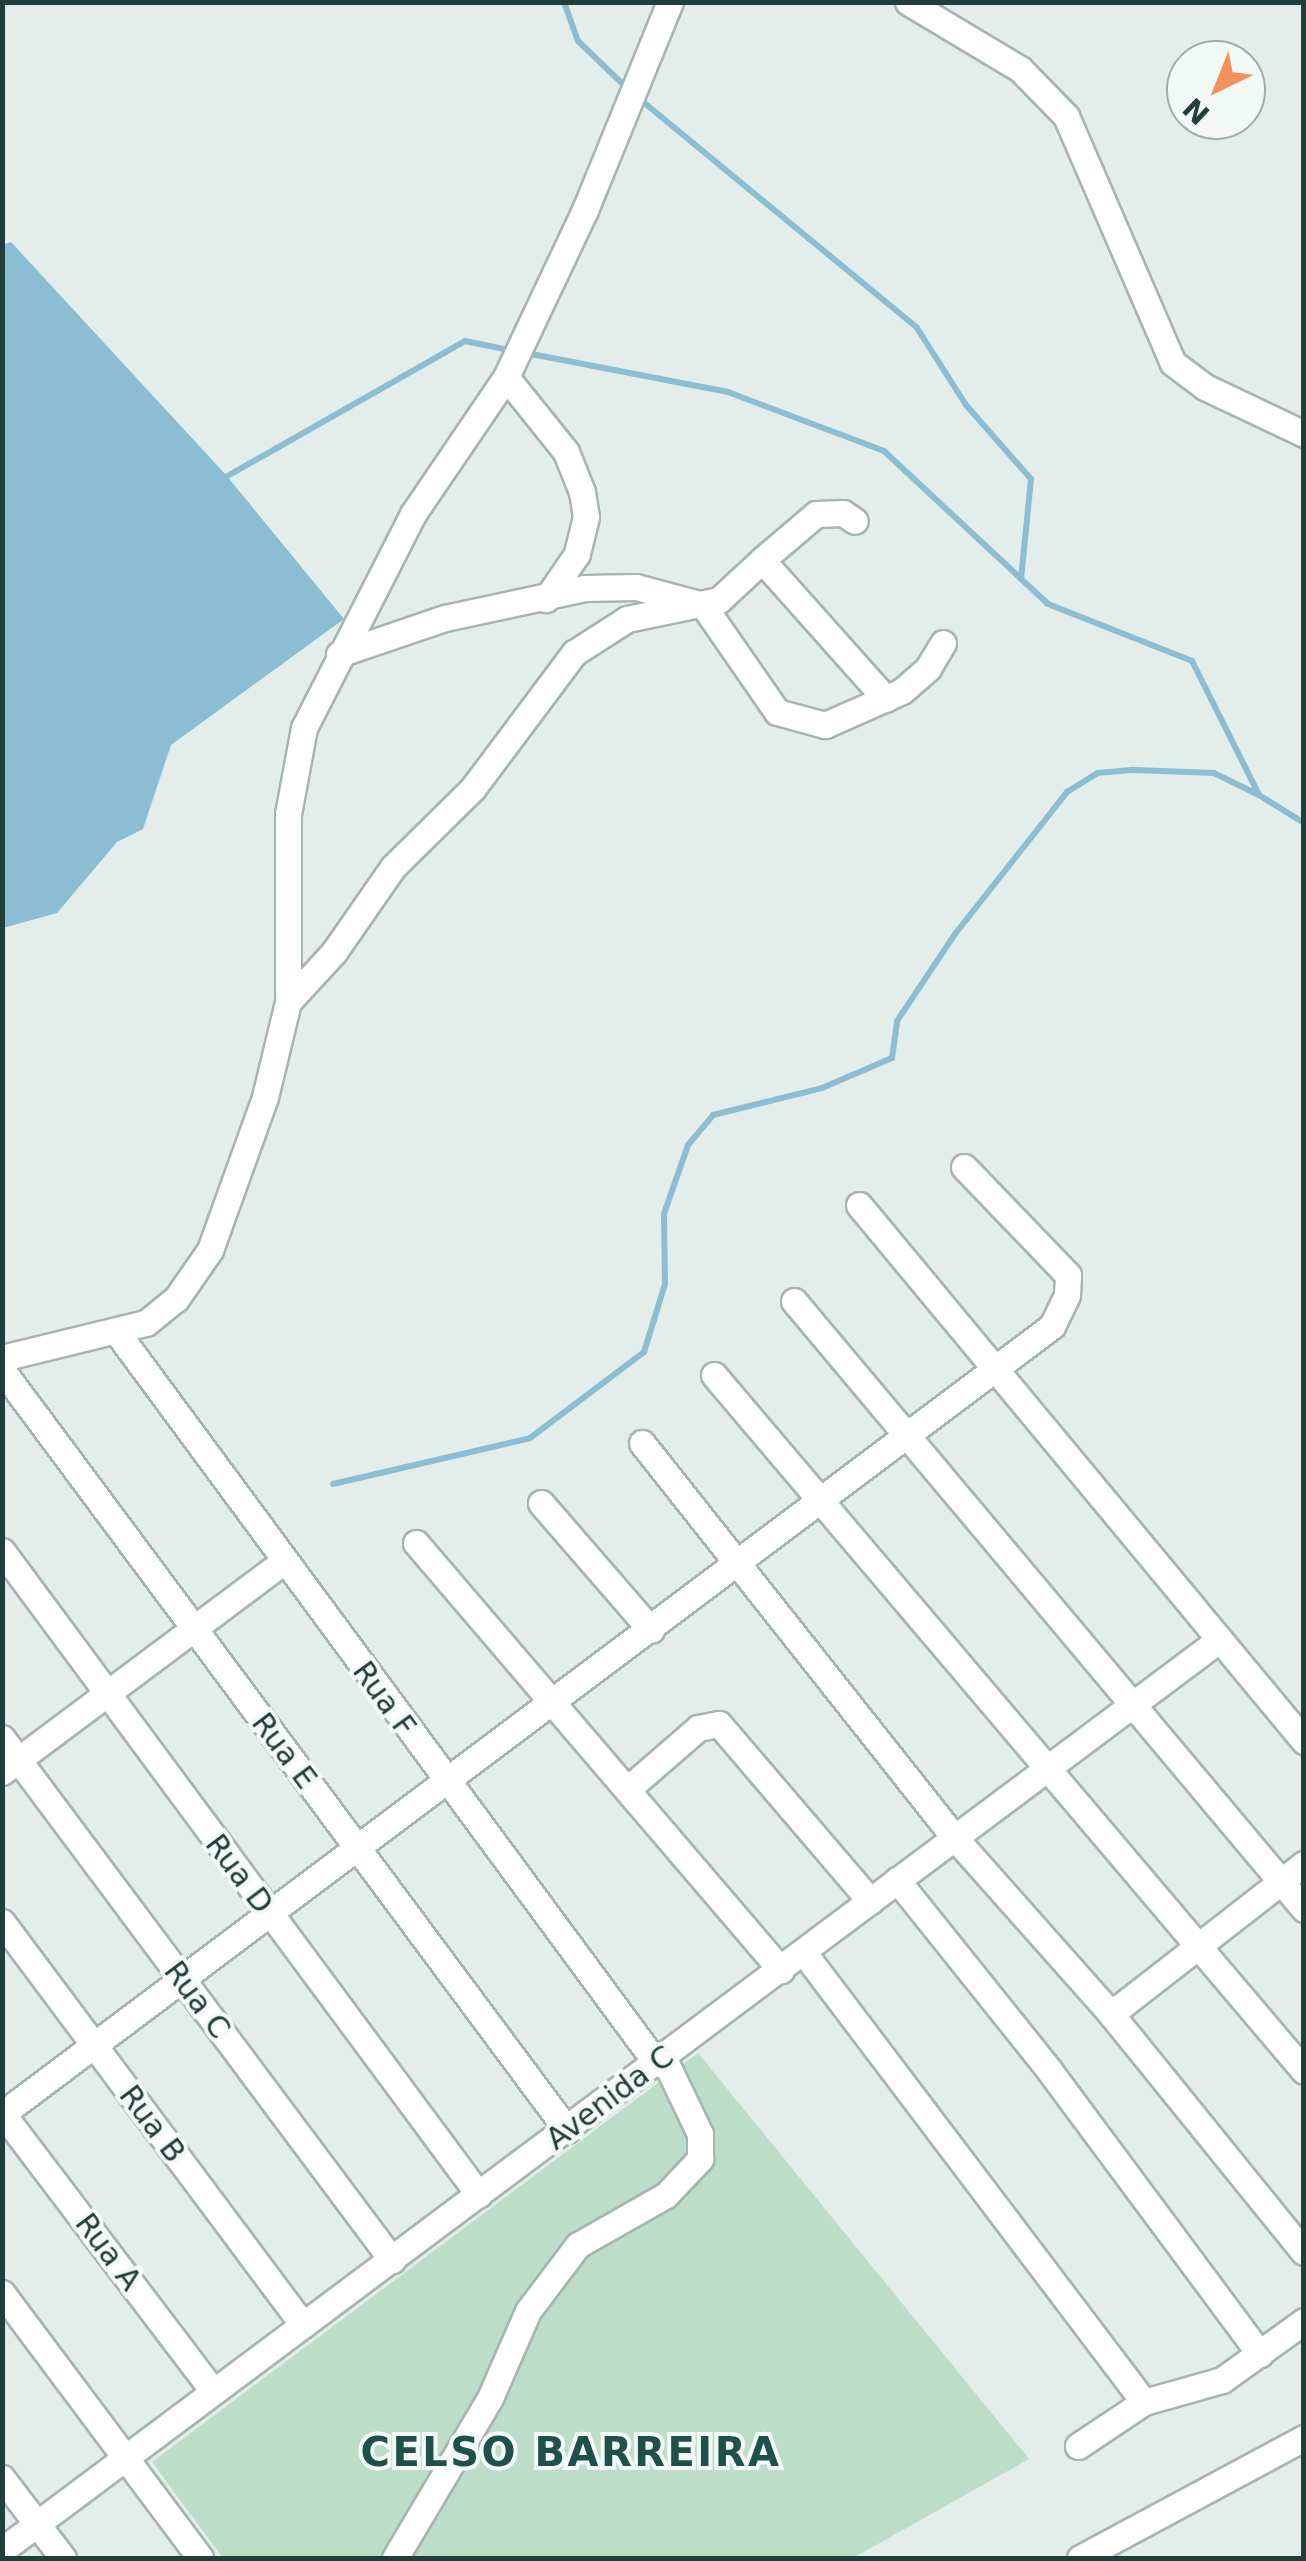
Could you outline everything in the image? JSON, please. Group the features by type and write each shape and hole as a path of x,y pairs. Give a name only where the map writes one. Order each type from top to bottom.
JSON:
{"street":[{"path":"2,1358 116,1332 160,1315 210,1250 265,1097 288,1002 291,770 339,654 413,514 506,377 586,210 670,2"},
{"path":"908,2 1020,69 1066,116 1172,364 1205,387 1304,434"},
{"path":"506,377 566,452 582,492 586,517 577,554 546,598"},
{"path":"288,1002 334,952 393,867 473,788 574,653 627,619 665,606 703,605 719,600 816,514 843,513 855,522"},
{"path":"762,560 886,699"},
{"path":"339,654 402,628 585,588 636,587 703,605 752,668 769,704 787,719 825,725 886,699 919,677 942,643"},
{"path":"3,2114 1052,1326 1067,1296 1068,1275 964,1167"},
{"path":"859,1205 1216,1642 1304,1741"},
{"path":"794,1301 1129,1706 1304,1908"},
{"name":"Rua F","path":"116,1332 444,1782 660,2061 700,2134 700,2160 666,2195 578,2245 528,2311 490,2398 395,2558"},
{"name":"Rua E","path":"2,1370 567,2130"},
{"path":"714,1375 1194,1948 1304,2071"},
{"path":"642,1444 954,1837 1111,2014 1304,2252"},
{"path":"541,1503 651,1630"},
{"path":"416,1543 630,1787 781,1970"},
{"name":"Rua D","path":"2,1551 104,1695 479,2195"},
{"path":"11,1766 284,1561"},
{"name":"Avenida C","path":"2,2550 1216,1642"},
{"path":"630,1787 698,1728 719,1724 870,1901"},
{"name":"Rua C","path":"2,1738 11,1766 181,1979 392,2260"},
{"path":"1111,2014 1304,1864"},
{"path":"897,1880 1049,2070 1260,2354"},
{"name":"Rua B","path":"2,1922 303,2325"},
{"path":"804,1953 1144,2402"},
{"name":"Rua A","path":"3,2114 213,2391"},
{"path":"2,2293 200,2558"},
{"path":"1078,2446 1144,2402 1222,2380 1304,2321"},
{"path":"1080,2558 1304,2438"},
{"path":"2,2478 63,2558"}],"green space":[{"path":"698,2053 1029,2459 853,2558 223,2558 152,2462"}],"water":[{"path":"11,242 226,475 344,619 171,745 143,829 117,842 57,913 3,928 2,245"}],"waterway":[{"path":"564,2 578,41 627,88"},
{"path":"636,96 917,328 966,405 1031,479 1021,579"},
{"path":"224,478 465,341 514,351"},
{"path":"526,353 728,392 884,451 1048,604 1192,661 1259,795 1304,823"},
{"path":"333,1484 530,1438 644,1352 665,1284 664,1214 688,1145 713,1115 822,1088 892,1058 897,1021 955,934 1067,792 1098,773 1134,770 1214,773 1259,795"}],"district":[{"name":"CELSO BARREIRA","path":"571,2452"}]}
